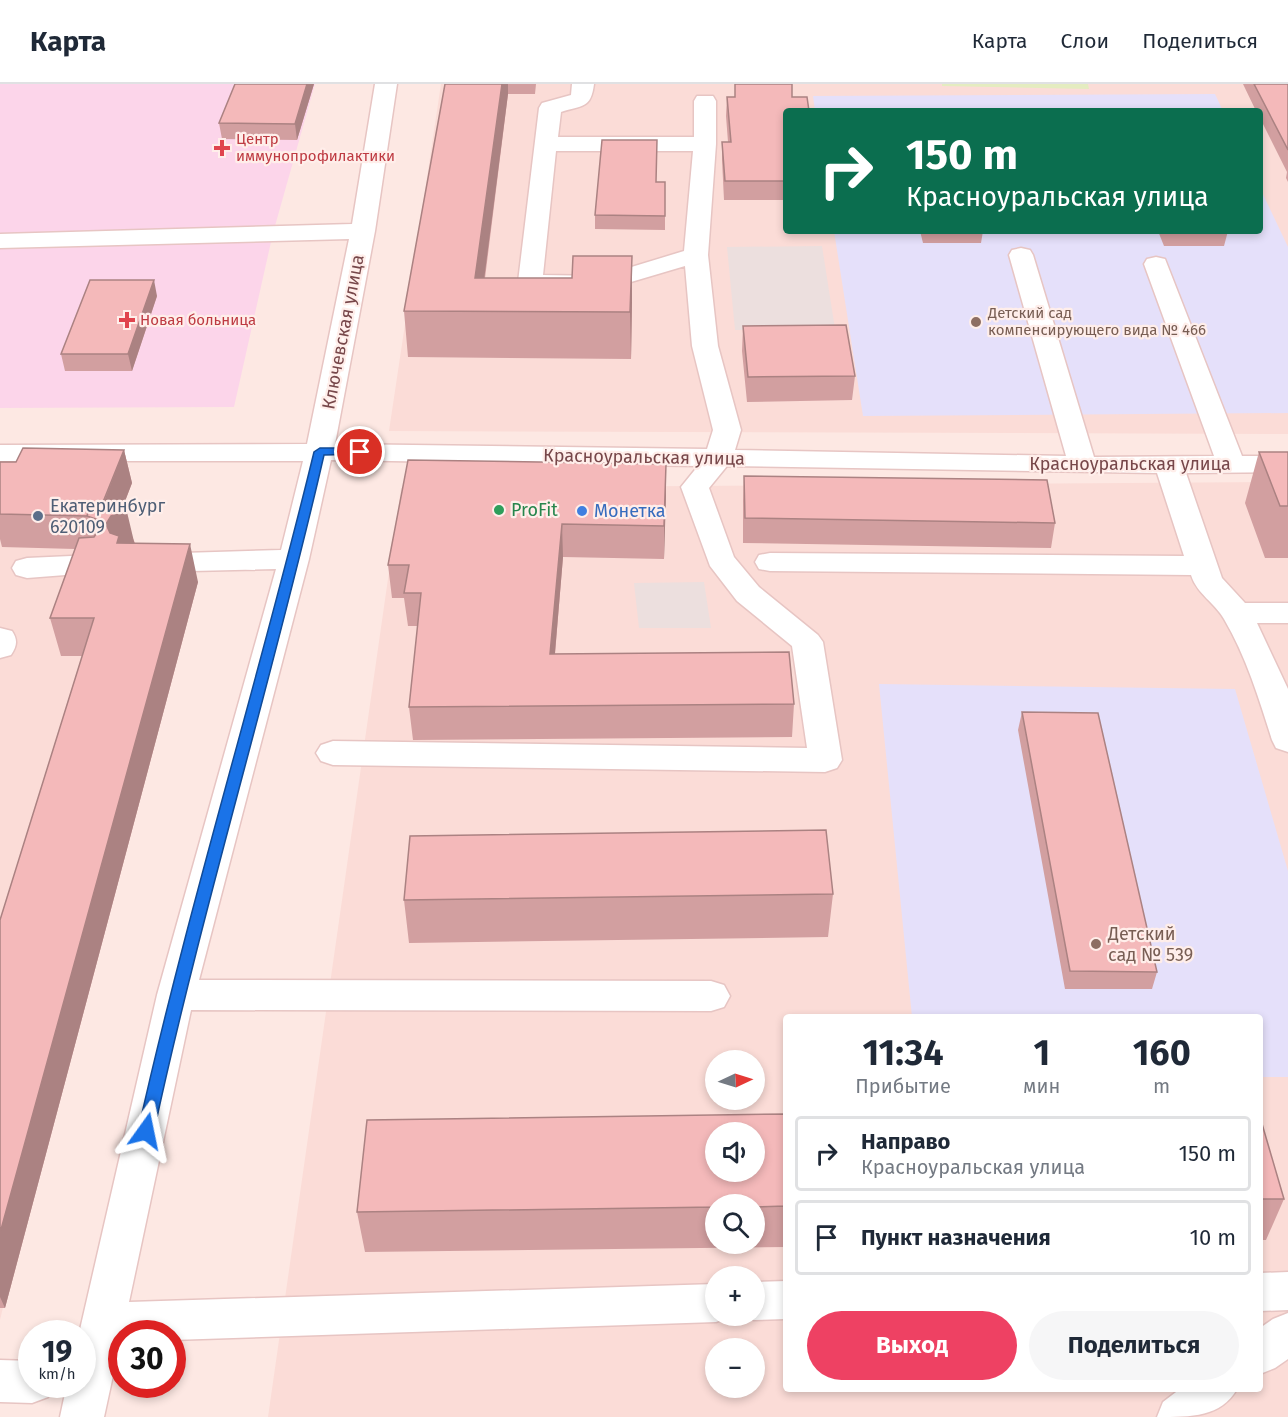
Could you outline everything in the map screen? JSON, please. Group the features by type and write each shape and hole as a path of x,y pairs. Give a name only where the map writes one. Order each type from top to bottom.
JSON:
{"street":[{"name":"Ключевская улица","path":"96,1350 176,995 294,559 320,452 363,231 386,84"},
{"path":"583,84 581,99 550,108 530,282 604,283 696,255"},
{"path":"333,753 825,760 807,642 748,594 720,559 695,487 717,459 727,430 705,346 696,255 705,144 705,101"},
{"path":"546,144 705,144"},
{"path":"0,241 363,231"},
{"path":"1021,255 1083,465"},
{"path":"1156,264 1231,465"},
{"name":"Красноуральская улица","path":"0,453 320,452 1083,465 1288,464"},
{"path":"1170,465 1174,487 1208,582 1237,613 1270,682 1288,740"},
{"path":"132,563 294,559"},
{"path":"770,562 1203,566"},
{"path":"27,568 93,565"},
{"path":"1237,613 1288,613"},
{"path":"176,995 307,993 711,996"},
{"path":"1263,1292 1288,1291"},
{"path":"765,1301 783,1300"},
{"path":"104,1322 705,1303"},
{"path":"1263,1352 1288,1333"},
{"path":"0,1381 18,1382"},
{"path":"1179,1417 1211,1392"}],"shaded area":[{"name":"Новая больница","path":"0,84 315,84 273,233 234,407 0,408"},
{"path":"441,84 1288,84 1288,434 389,431"},
{"path":"1215,94 1222,108 815,108 813,96"},
{"path":"1263,194 1288,247 1288,413 863,416 834,234 1263,234"},
{"path":"822,246 835,329 735,330 727,247"},
{"path":"1288,482 1288,1417 268,1417 401,488"},
{"path":"0,510 90,510 167,629 0,1320"},
{"path":"704,582 711,628 639,628 634,583"},
{"name":"Детский сад № 539","path":"879,684 1235,689 1288,871 1288,1077 1263,1077 1263,1014 912,1014"}],"green space":[{"path":"942,84 1088,84 1089,89 942,86"}],"building":[{"path":"235,84 307,84 295,124 219,123"},
{"path":"445,84 502,84 475,278 572,278 573,256 632,256 630,312 404,311"},
{"path":"735,84 792,84 792,97 807,97 809,108 783,108 783,181 725,181 722,142 731,142 727,97 735,97"},
{"path":"1254,84 1288,84 1288,150"},
{"path":"602,140 657,140 656,182 665,182 665,216 595,215"},
{"path":"90,280 154,280 128,354 61,354"},
{"path":"846,325 855,376 748,377 743,326"},
{"path":"23,448 124,450 99,512 88,512 87,516 0,514 0,462 16,462"},
{"path":"1259,452 1288,452 1288,506 1280,506"},
{"path":"408,460 666,464 664,526 562,524 550,654 789,652 794,704 409,707 421,593 404,593 409,565 388,565"},
{"path":"744,476 1047,480 1055,523 745,518"},
{"path":"88,512 127,512 111,516 106,524 110,533 119,536 117,543 190,544 0,1233 0,920 94,618 50,618 79,538 94,537 100,528 96,519 87,516"},
{"path":"1022,712 1098,713 1157,972 1070,971"},
{"path":"826,830 833,894 404,900 410,836"},
{"path":"783,1114 783,1206 765,1207 765,1194 705,1194 705,1207 357,1212 367,1120"},
{"path":"1263,1127 1284,1199 1263,1199"}],"place":[{"name":"Центр иммунопрофилактики","path":"222,148"},
{"name":"Новая больница","path":"127,320"},
{"name":"Детский сад компенсирующего вида № 466","path":"976,322"},
{"name":"ProFit","path":"499,510"},
{"name":"Монетка","path":"582,511"},
{"name":"Екатеринбург 620109","path":"38,516"},
{"name":"Детский сад № 539","path":"1096,944"}],"route":[{"path":"146,1131 176,995 294,559 320,452 360,452"}]}
